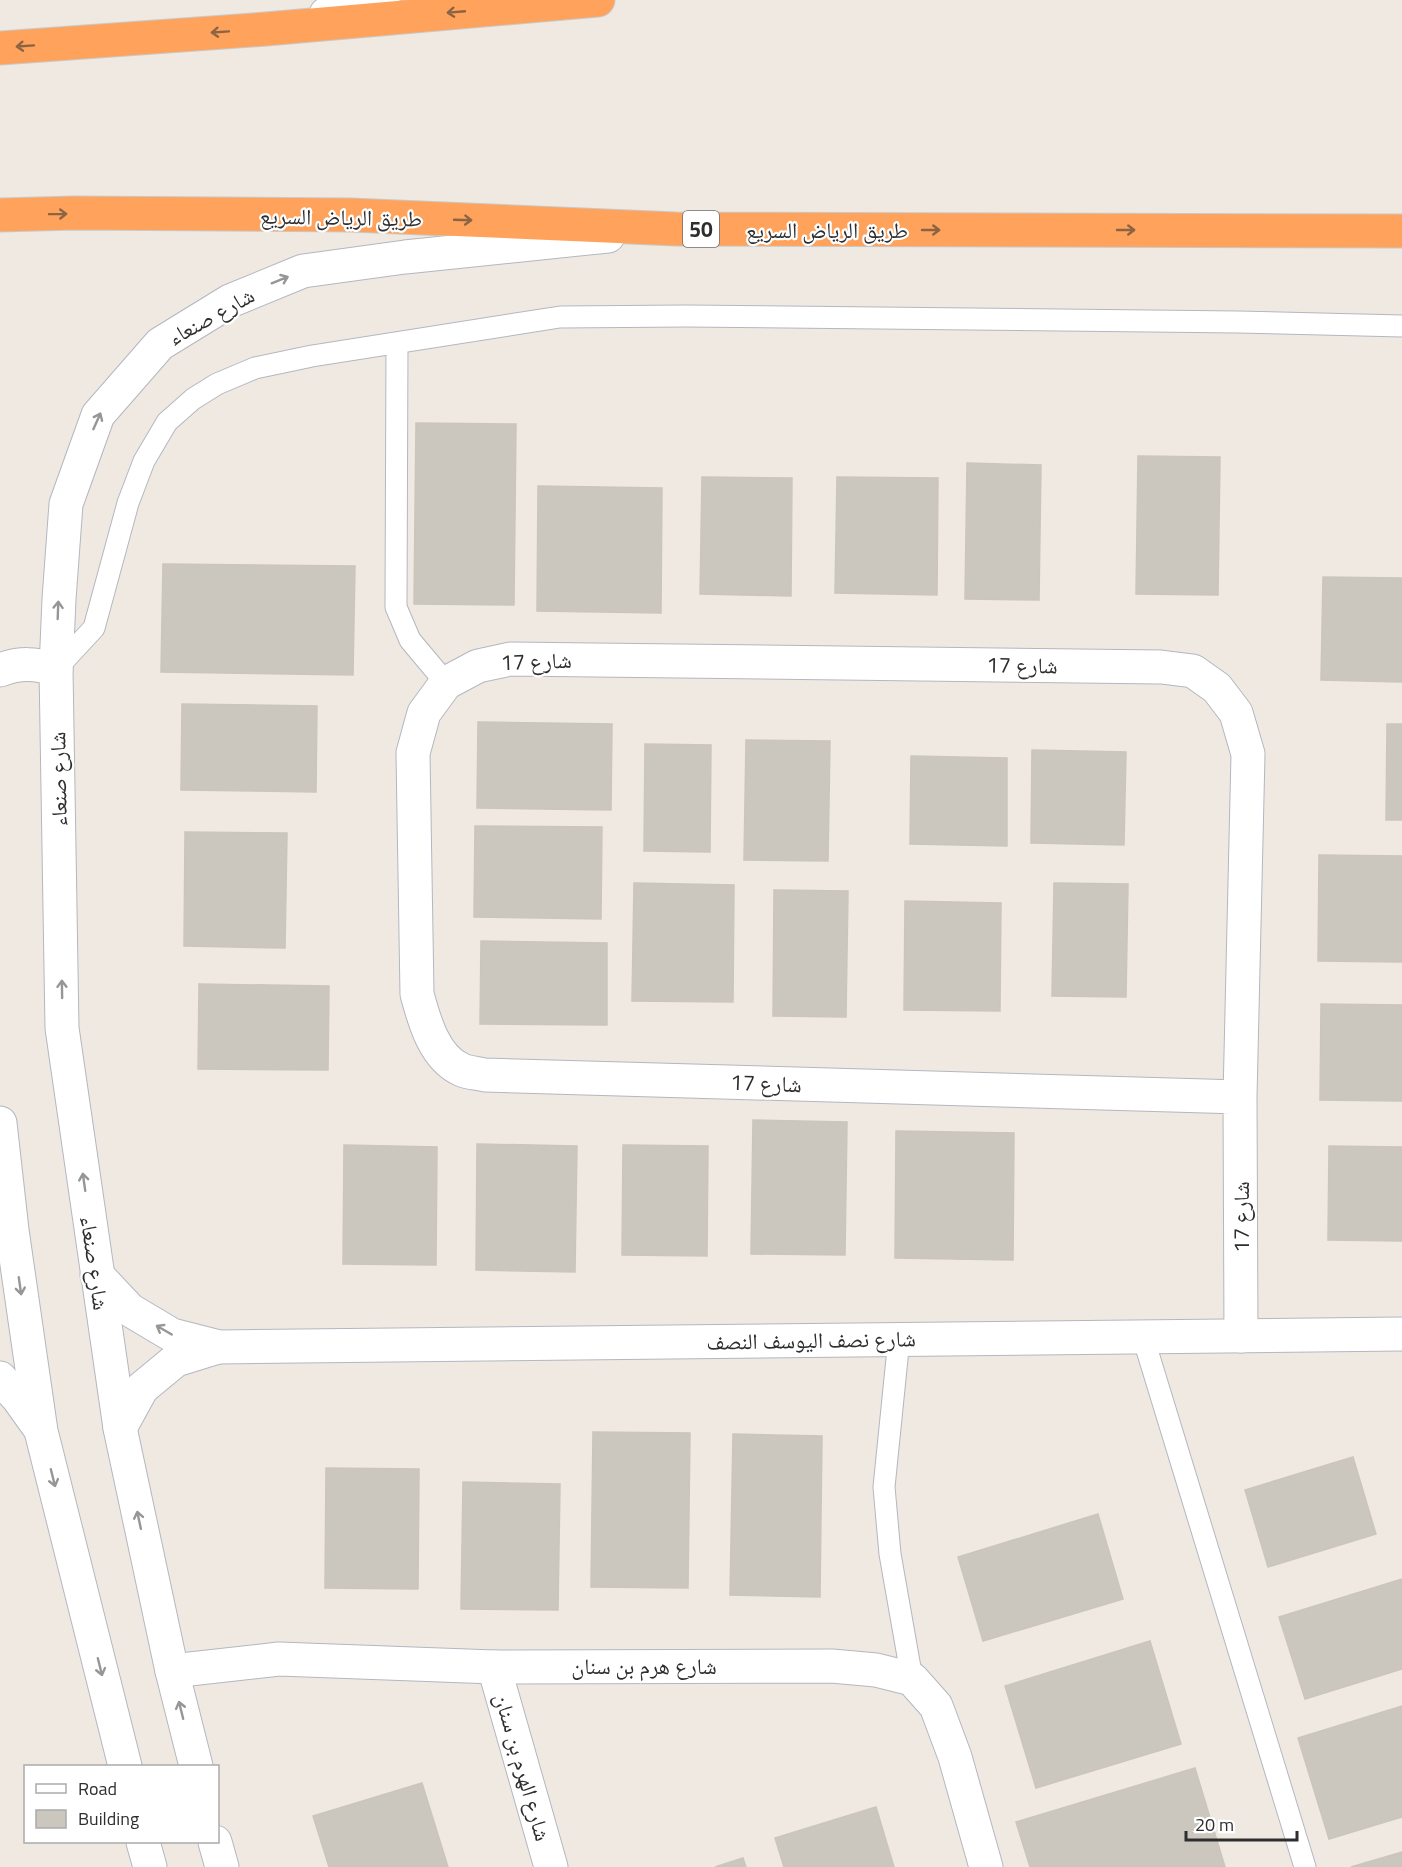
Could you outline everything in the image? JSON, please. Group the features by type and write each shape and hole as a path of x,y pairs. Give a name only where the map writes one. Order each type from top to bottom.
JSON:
{"highway":[{"path":"0,48 266,29 598,0"},
{"name":"طريق الرياض السريع","path":"0,215 87,213 351,215 676,229 1402,231"}],"street":[{"path":"266,29 383,0"},
{"name":"شارع صنعاء","path":"196,1765 172,1671 120,1428 62,1028 56,669 58,599 66,504 98,415 160,344 230,301 303,271 405,257 676,229"},
{"name":"شارع 17","path":"1240,1098 485,1075 461,1070 442,1055 426,1028 417,994 413,753 424,712 446,683 478,666 510,658 1149,667 1193,671 1218,688 1236,713 1248,754 1240,1098 1241,1336"},
{"path":"0,670 25,664 56,669"},
{"path":"0,1124 6,1239 41,1431 124,1765"},
{"path":"97,1275 130,1310 172,1335 219,1347"},
{"name":"شارع نصف اليوسف النصف","path":"219,1347 1402,1334"},
{"path":"120,1428 142,1388 176,1360 219,1347"},
{"path":"0,1378 18,1398 41,1431"},
{"name":"شارع هرم بن سنان","path":"172,1671 279,1659 494,1667 832,1666 876,1670 912,1679"},
{"name":"شارع الهرم بن سنان","path":"494,1667 551,1867"},
{"path":"912,1679 936,1706 955,1757 986,1867"},
{"path":"143,1843 150,1867"},
{"path":"215,1843 222,1867"}],"lane":[{"path":"56,669 94,628 128,503 144,461 167,422 193,399 217,384 255,368 312,356 560,317 723,316 1402,326"},
{"path":"397,343 396,607 410,640 446,683"},
{"path":"1143,1337 1305,1867"},
{"path":"898,1340 884,1487 890,1554 912,1679"}],"building":[{"path":"416,423 516,424 514,605 414,604"},
{"path":"1138,456 1220,457 1218,595 1136,594"},
{"path":"967,463 1041,465 1039,600 965,599"},
{"path":"702,477 792,478 791,596 700,594"},
{"path":"837,477 938,478 937,595 835,593"},
{"path":"538,486 662,488 661,613 537,611"},
{"path":"163,564 355,566 353,675 161,672"},
{"path":"1323,577 1402,578 1402,682 1321,680"},
{"path":"182,704 317,706 316,792 181,790"},
{"path":"478,722 612,724 611,810 477,808"},
{"path":"1387,724 1402,724 1402,820 1386,820"},
{"path":"746,740 830,741 828,861 744,860"},
{"path":"645,744 711,745 710,852 644,851"},
{"path":"1032,750 1126,752 1124,845 1031,843"},
{"path":"911,756 1007,758 1007,846 910,844"},
{"path":"475,826 602,827 601,919 474,917"},
{"path":"185,832 287,833 285,948 184,946"},
{"path":"1319,855 1402,856 1402,962 1318,961"},
{"path":"634,883 734,885 733,1002 632,1001"},
{"path":"1054,883 1128,884 1126,997 1052,996"},
{"path":"774,890 848,891 846,1017 773,1016"},
{"path":"905,901 1001,903 1000,1011 904,1010"},
{"path":"481,941 607,943 607,1025 480,1024"},
{"path":"199,984 329,986 328,1070 198,1069"},
{"path":"1321,1004 1402,1005 1402,1101 1320,1100"},
{"path":"753,1120 847,1122 845,1255 751,1254"},
{"path":"896,1131 1014,1133 1013,1260 895,1258"},
{"path":"477,1144 577,1146 575,1272 476,1270"},
{"path":"344,1145 437,1147 436,1265 343,1264"},
{"path":"623,1145 708,1146 707,1256 622,1255"},
{"path":"1329,1146 1402,1147 1402,1241 1328,1240"},
{"path":"593,1432 690,1433 688,1588 591,1587"},
{"path":"733,1434 822,1436 820,1597 730,1595"},
{"path":"1353,1457 1376,1534 1268,1567 1245,1490"},
{"path":"326,1468 419,1469 418,1589 325,1588"},
{"path":"463,1482 560,1484 558,1610 461,1609"},
{"path":"1098,1514 1123,1599 983,1641 958,1557"},
{"path":"1402,1579 1402,1669 1305,1699 1279,1617"},
{"path":"1150,1641 1181,1744 1036,1788 1005,1686"},
{"path":"1402,1706 1402,1817 1329,1839 1298,1738"},
{"path":"1195,1768 1225,1867 1030,1867 1016,1822"},
{"path":"422,1783 448,1867 329,1867 313,1816"},
{"path":"876,1807 894,1867 784,1867 775,1838"},
{"path":"1402,1852 1402,1867 1351,1867"},
{"path":"743,1858 746,1867 715,1867"}]}
